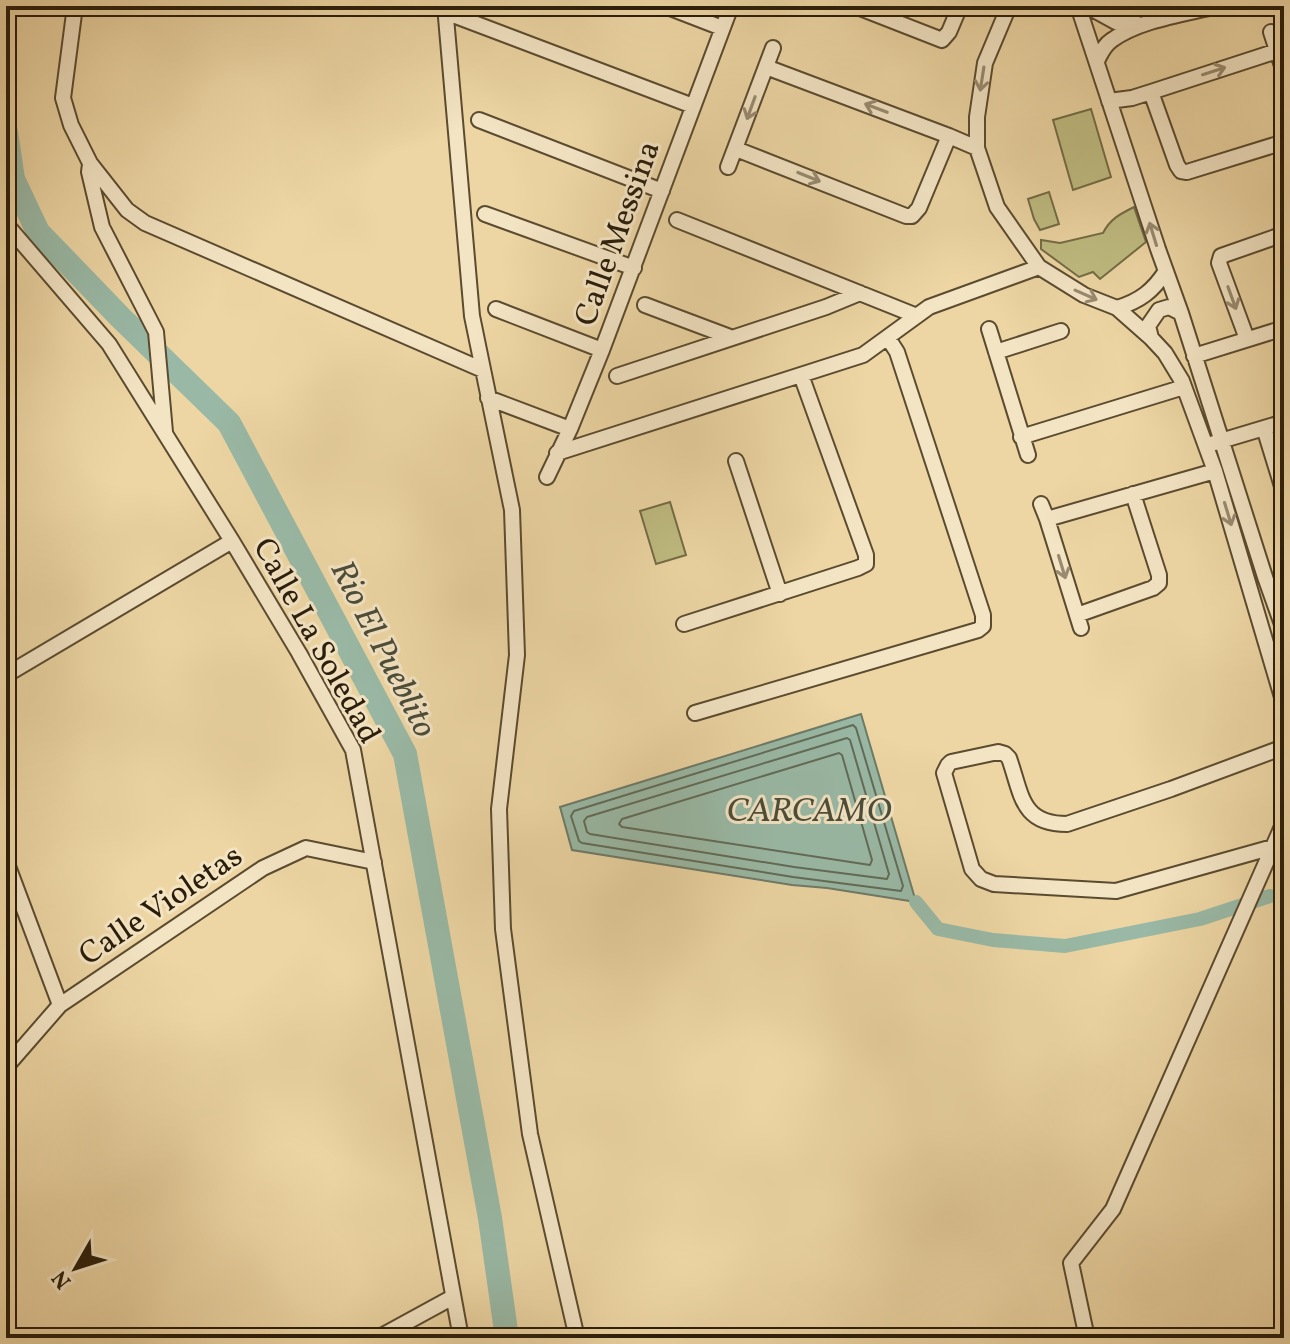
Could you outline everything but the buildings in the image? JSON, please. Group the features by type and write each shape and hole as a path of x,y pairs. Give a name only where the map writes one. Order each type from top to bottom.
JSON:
{"street":[{"path":"75,6 63,98 71,125 90,163 127,210 145,223 483,370"},
{"path":"665,6 722,28"},
{"name":"Calle Messina","path":"547,477 602,350 731,6"},
{"path":"855,6 942,40 949,32 960,6"},
{"path":"1009,6 985,63 977,117 977,148 997,207 1039,267 1084,295 1117,308 1165,353 1214,443 1215,471 1284,704"},
{"path":"1078,6 1181,313 1214,443 1284,630"},
{"path":"1087,6 1116,22 1143,25"},
{"path":"1097,61 1110,41 1143,25 1217,6"},
{"path":"577,1338 530,1134 503,929 499,809 517,655 512,510 472,316 445,9 693,106"},
{"path":"1271,32 1284,72"},
{"path":"728,167 773,48"},
{"path":"1109,101 1132,98 1277,51"},
{"path":"766,67 977,148"},
{"path":"1151,92 1181,171 1187,172 1284,142"},
{"path":"479,120 662,191"},
{"path":"736,149 912,216 919,208 951,137"},
{"path":"90,163 89,172 102,227 156,332 166,437"},
{"path":"485,214 634,268"},
{"path":"677,220 917,316"},
{"name":"Calle La Soledad","path":"6,224 109,344 232,541 353,750 461,1338"},
{"path":"1247,339 1219,263 1221,256 1284,234"},
{"path":"557,453 863,355 929,307 1039,267"},
{"path":"1117,308 1143,298 1166,271"},
{"path":"617,376 860,293"},
{"path":"645,305 730,337"},
{"path":"1151,338 1148,326 1159,310 1169,307 1181,313"},
{"path":"496,309 602,350"},
{"path":"1194,356 1284,328"},
{"path":"989,329 1028,455"},
{"path":"996,352 1061,331"},
{"path":"695,713 971,633 983,626 983,615 902,367 888,338"},
{"path":"684,624 866,564 801,375"},
{"path":"1021,437 1184,387"},
{"path":"488,398 570,429"},
{"path":"1214,443 1284,422"},
{"path":"1264,428 1284,493"},
{"path":"736,461 780,594"},
{"path":"1047,519 1215,471"},
{"path":"1041,504 1079,622 1159,583 1133,494"},
{"path":"6,675 232,541"},
{"path":"1273,847 1116,891 994,884 981,879 972,869 944,773 951,762 998,752 1005,754 1032,815 1053,823 1067,824 1284,747"},
{"path":"1087,1338 1071,1263 1113,1209 1284,822"},
{"name":"Calle Violetas","path":"6,1067 60,1005 263,868 306,848 374,862"},
{"path":"6,861 60,1005"},
{"path":"378,1338 453,1297"}],"shaded area":[{"path":"1091,109 1111,177 1073,190 1053,120"},
{"path":"1049,192 1059,224 1040,230 1028,199"},
{"path":"1134,207 1146,242 1100,279 1093,272 1079,277 1041,249 1041,240 1060,243 1103,233 1116,217"},
{"path":"670,502 686,555 656,564 640,511"}],"water":[{"name":"CARCAMO","path":"861,714 916,902 572,850 560,807"}],"waterway":[{"name":"Rio El Pueblito","path":"6,132 13,179 38,232 229,423 405,754 490,1218 507,1338"},
{"path":"916,902 938,929 993,940 1065,946 1200,919 1270,896"}]}
